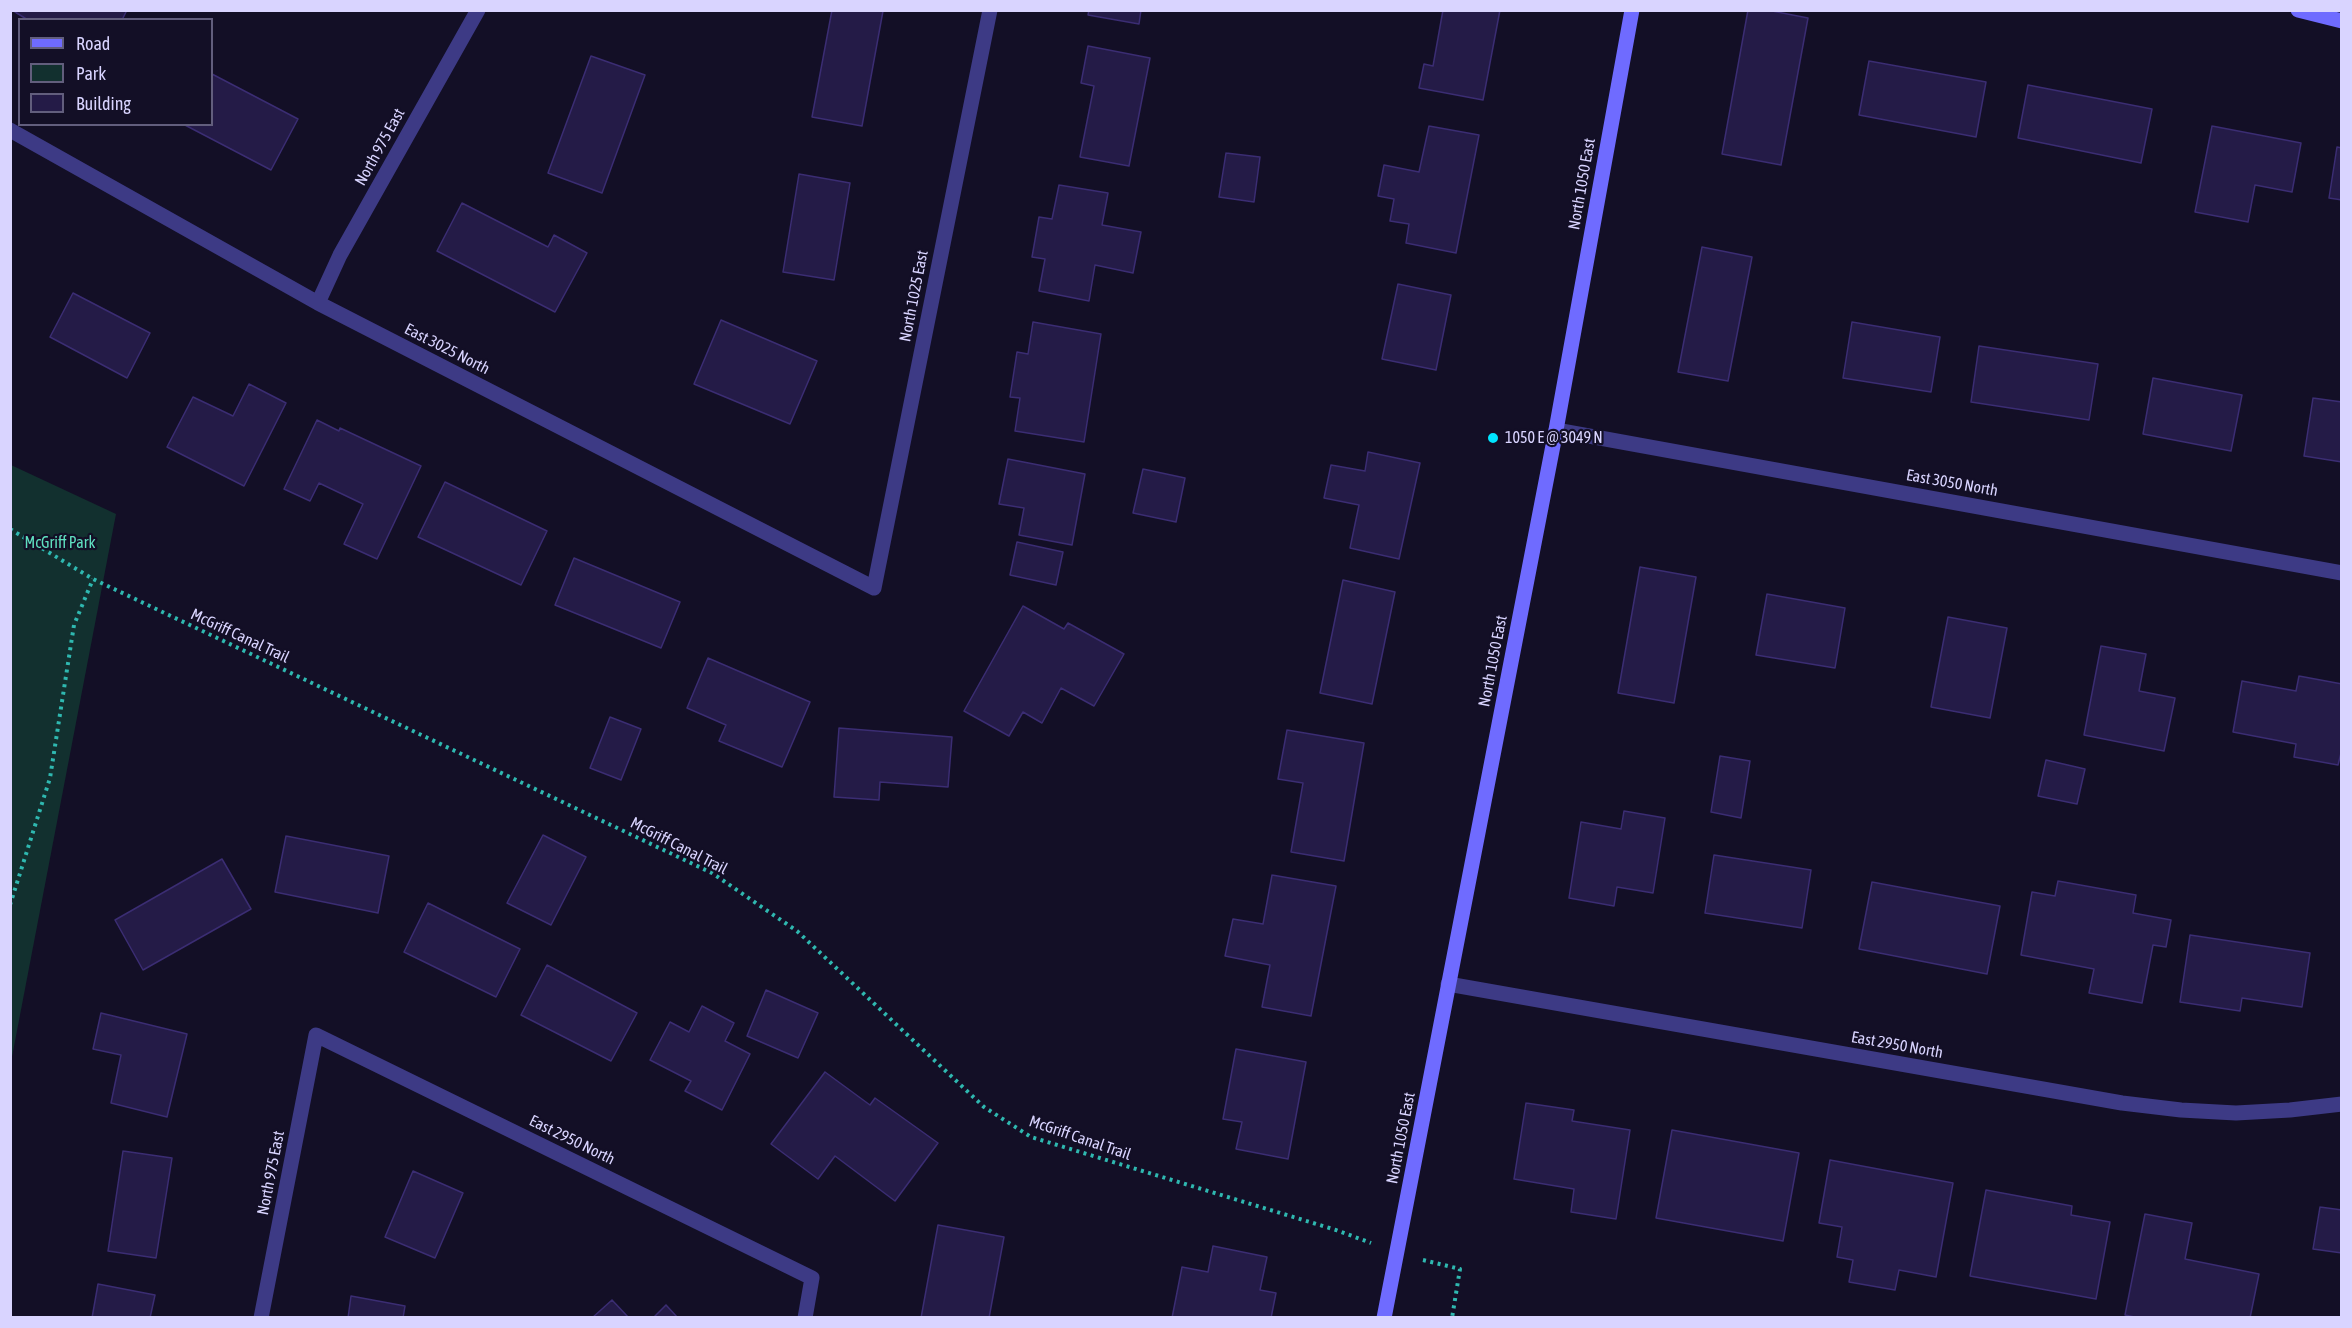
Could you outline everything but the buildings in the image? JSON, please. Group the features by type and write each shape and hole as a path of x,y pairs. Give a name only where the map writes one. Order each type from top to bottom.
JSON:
{"main road":[{"name":"North 1050 East","path":"1384,1317 1556,430 1632,10"},
{"path":"2298,10 2342,21"}],"street":[{"name":"North 975 East","path":"318,303 340,255 478,10"},
{"name":"North 1025 East","path":"874,588 990,10"},
{"name":"East 3025 North","path":"10,130 318,303 874,588"},
{"name":"East 3050 North","path":"1556,430 2342,573"},
{"name":"East 2950 North","path":"1448,984 2122,1103 2181,1110 2236,1113 2342,1104"},
{"name":"North 975 East","path":"261,1317 316,1035"},
{"name":"East 2950 North","path":"316,1035 812,1278 805,1317"}],"path":[{"name":"McGriff Canal Trail","path":"10,529 93,579 712,873 797,931 984,1107 1031,1137 1336,1230"},
{"path":"10,905 50,778 74,625 93,579"},
{"path":"1452,1317 1460,1269"}],"green space":[{"name":"McGriff Park","path":"11,465 116,514 11,1062"}],"place":[{"name":"1050 E @ 3049 N","path":"1493,438"}]}
